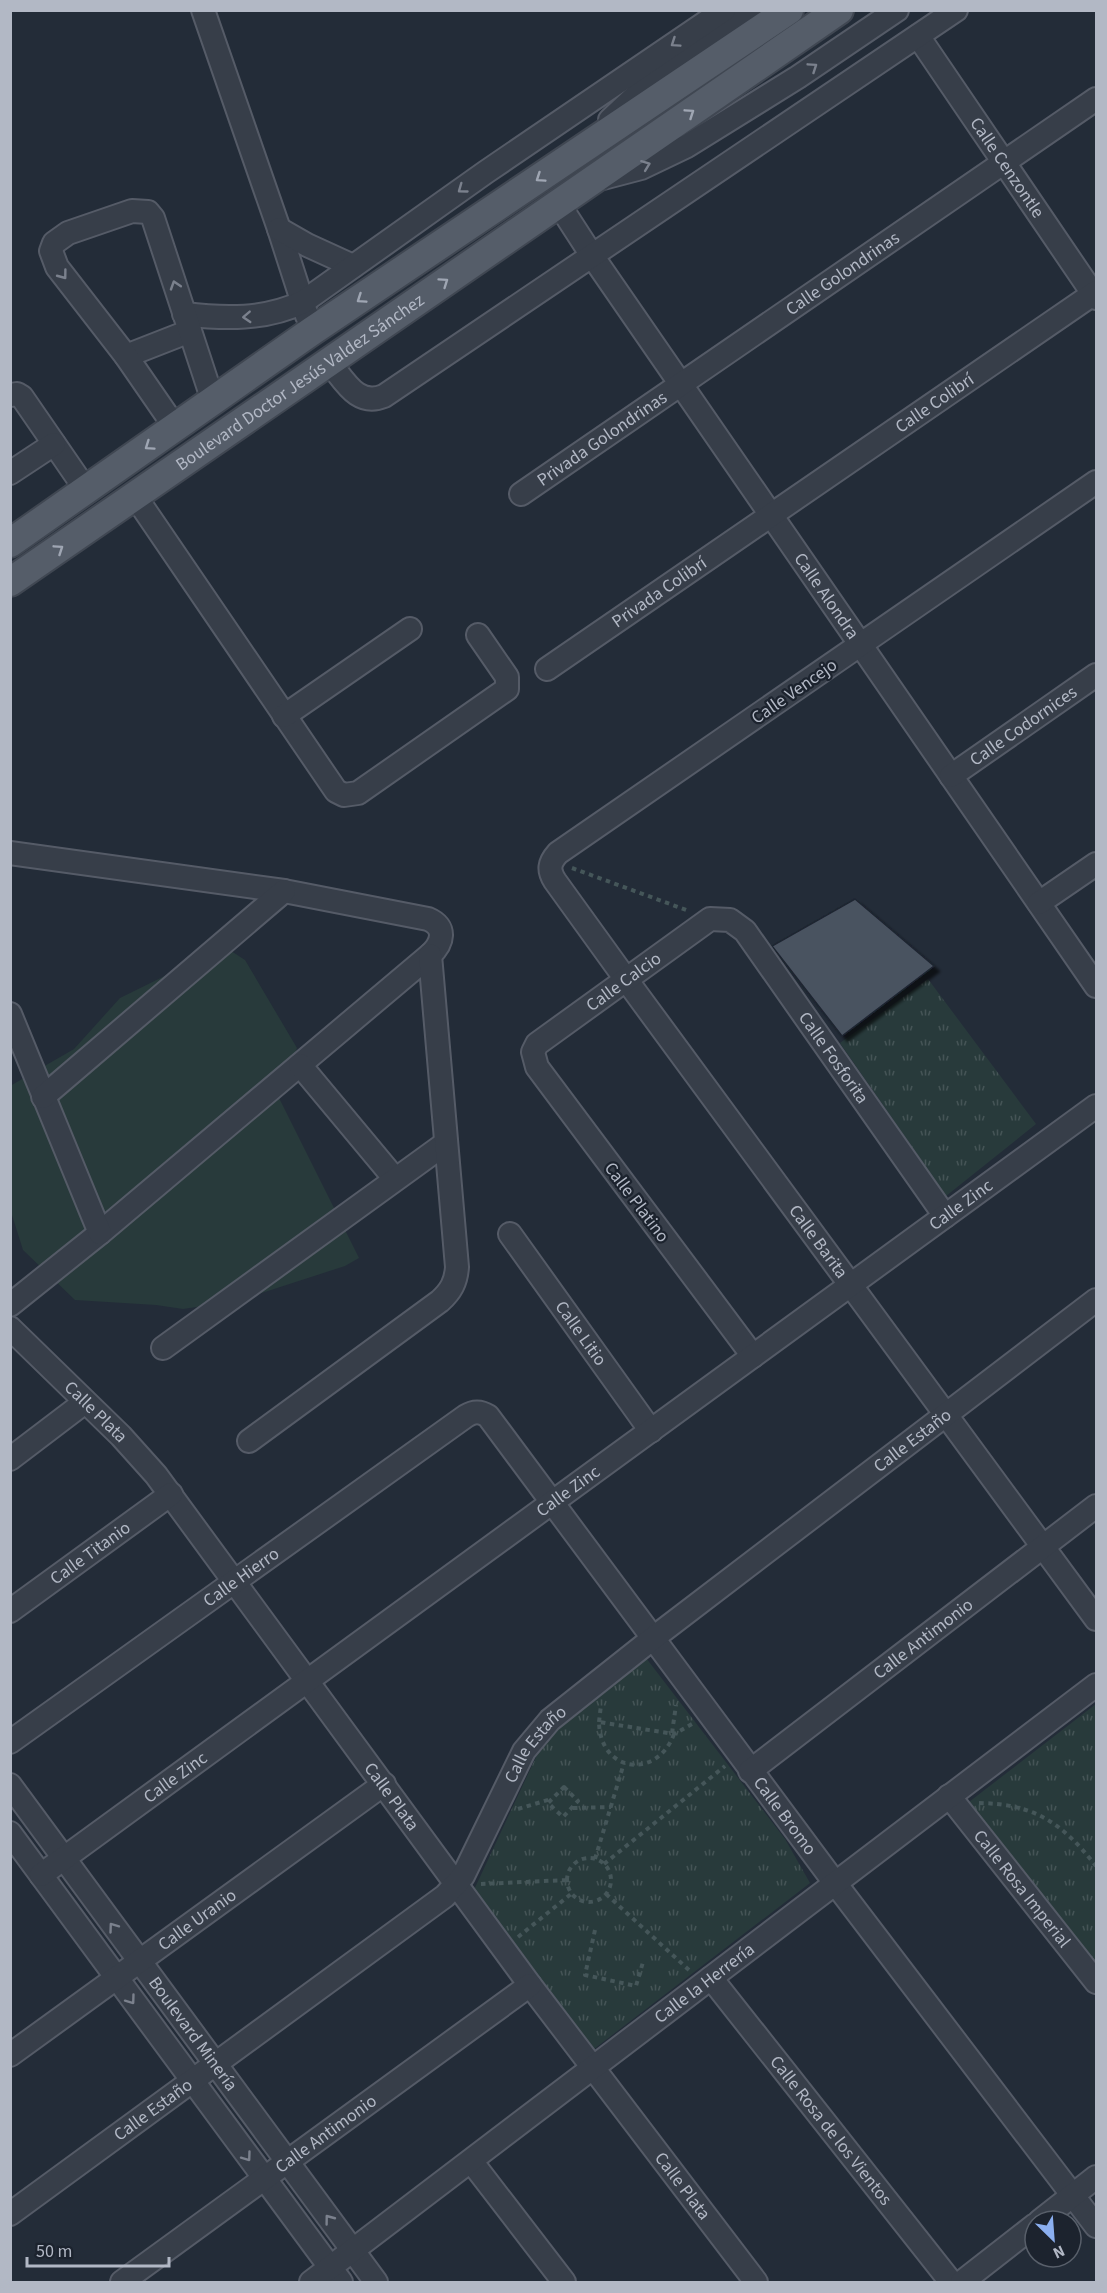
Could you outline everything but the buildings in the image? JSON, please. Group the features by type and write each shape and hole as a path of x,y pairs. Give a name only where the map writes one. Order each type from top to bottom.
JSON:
{"main road":[{"name":"Boulevard Doctor Jesús Valdez Sánchez","path":"10,543 312,331 789,10"},
{"name":"Boulevard Doctor Jesús Valdez Sánchez","path":"10,582 839,10"}],"street":[{"path":"203,10 312,331"},
{"path":"126,356 187,322 209,317 261,316 289,309 303,302 486,172 724,10"},
{"name":"Boulevard Doctor Jesús Valdez Sánchez","path":"588,145 607,122 644,88 754,10"},
{"name":"Boulevard Doctor Jesús Valdez Sánchez","path":"590,182 641,168 687,146 798,77 897,10"},
{"path":"329,362 363,399 374,400 384,396 956,10"},
{"name":"Calle Cenzontle","path":"918,36 1096,294"},
{"path":"1004,163 1096,99"},
{"name":"Calle Golondrinas","path":"682,385 1004,163"},
{"name":"Calle Alondra","path":"558,203 1096,986"},
{"path":"175,427 126,356 57,267 51,251 59,238 68,232 132,211 148,212 153,218 213,401"},
{"path":"279,229 353,266"},
{"name":"Calle Colibrí","path":"771,514 1096,294"},
{"name":"Privada Golondrinas","path":"521,494 682,385"},
{"path":"10,395 17,394 22,397 86,490"},
{"path":"12,468 54,444"},
{"name":"Calle Vencejo","path":"551,860 1096,482"},
{"path":"135,496 336,791 344,795 358,793 507,689 507,677 478,635"},
{"name":"Privada Colibrí","path":"547,669 771,514"},
{"path":"284,716 410,629"},
{"name":"Calle Codornices","path":"951,776 1096,675"},
{"path":"10,853 284,891 435,922 441,929 442,938 440,947 100,1233 12,1303"},
{"name":"Calle Barita","path":"551,860 550,874 555,881 1096,1619"},
{"path":"1039,903 1096,864"},
{"path":"43,1097 284,891"},
{"name":"Calle Calcio","path":"537,1044 625,978 710,919"},
{"name":"Calle Fosforita","path":"710,919 730,920 745,931 945,1216"},
{"path":"249,1441 450,1292 456,1276 430,955"},
{"path":"10,1014 100,1233"},
{"name":"Calle Platino","path":"537,1044 533,1052 537,1067 753,1356"},
{"path":"300,1065 395,1179"},
{"name":"Calle Zinc","path":"41,1875 1096,1106"},
{"path":"163,1348 446,1143"},
{"name":"Calle Litio","path":"510,1234 651,1431"},
{"name":"Calle Estaño","path":"10,2214 445,1896 467,1870 520,1759 536,1735 569,1704 1096,1300"},
{"name":"Calle Plata","path":"10,1328 121,1436 171,1494 531,1985 756,2283"},
{"path":"10,1459 85,1402"},
{"name":"Calle Bromo","path":"472,1412 488,1416 652,1639 742,1772 835,1883 1096,2226"},
{"name":"Calle Hierro","path":"10,1742 472,1412"},
{"name":"Calle Titanio","path":"10,1611 171,1494"},
{"name":"Calle Antimonio","path":"742,1772 1096,1506"},
{"name":"Calle la Herrería","path":"311,2283 335,2275 352,2251 593,2068 702,1975 835,1883 1096,1685"},
{"name":"Calle Uranio","path":"11,2052 384,1784"},
{"name":"Boulevard Minería","path":"10,1785 376,2283"},
{"name":"Calle Rosa Imperial","path":"949,1796 1096,1982"},
{"name":"Boulevard Minería","path":"10,1833 335,2275"},
{"name":"Calle Rosa de los Vientos","path":"702,1975 951,2283"},
{"name":"Calle Antimonio","path":"122,2283 531,1985"},
{"path":"471,2161 564,2283"},
{"path":"1056,2209 1096,2177"},
{"path":"962,2283 1023,2235"}],"path":[{"path":"551,860 710,919"},
{"path":"683,1706 677,1699 673,1734 670,1746 656,1760 637,1765 624,1763 613,1757 604,1747 599,1735 599,1722 673,1734 695,1722"},
{"path":"689,1714 701,1730"},
{"path":"595,1859 624,1763"},
{"path":"604,1864 727,1764 742,1772"},
{"path":"564,1787 578,1801 572,1808 563,1817 548,1803 564,1787"},
{"path":"516,1801 511,1811 552,1799"},
{"path":"976,1803 1009,1804 1041,1815 1070,1837 1096,1866"},
{"path":"572,1808 611,1807"},
{"path":"584,1858 595,1859 604,1864 611,1876 611,1884 606,1894 598,1900 591,1902 577,1899 571,1894 567,1880 568,1873 577,1861 584,1858"},
{"path":"482,1874 477,1885 567,1880"},
{"path":"512,1942 571,1894"},
{"path":"606,1894 702,1975"},
{"path":"596,1930 585,1975 636,1986 643,1962"}],"green space":[{"path":"228,949 245,960 297,1048 278,1096 359,1258 345,1266 237,1301 183,1309 75,1300 23,1250 11,1212 10,1086 74,1049 120,998 191,963"},
{"path":"928,979 1036,1124 946,1196 840,1043"},
{"path":"646,1658 785,1839 810,1883 594,2049 473,1892 544,1740"},
{"path":"1096,1704 1096,1968 969,1802"}]}
